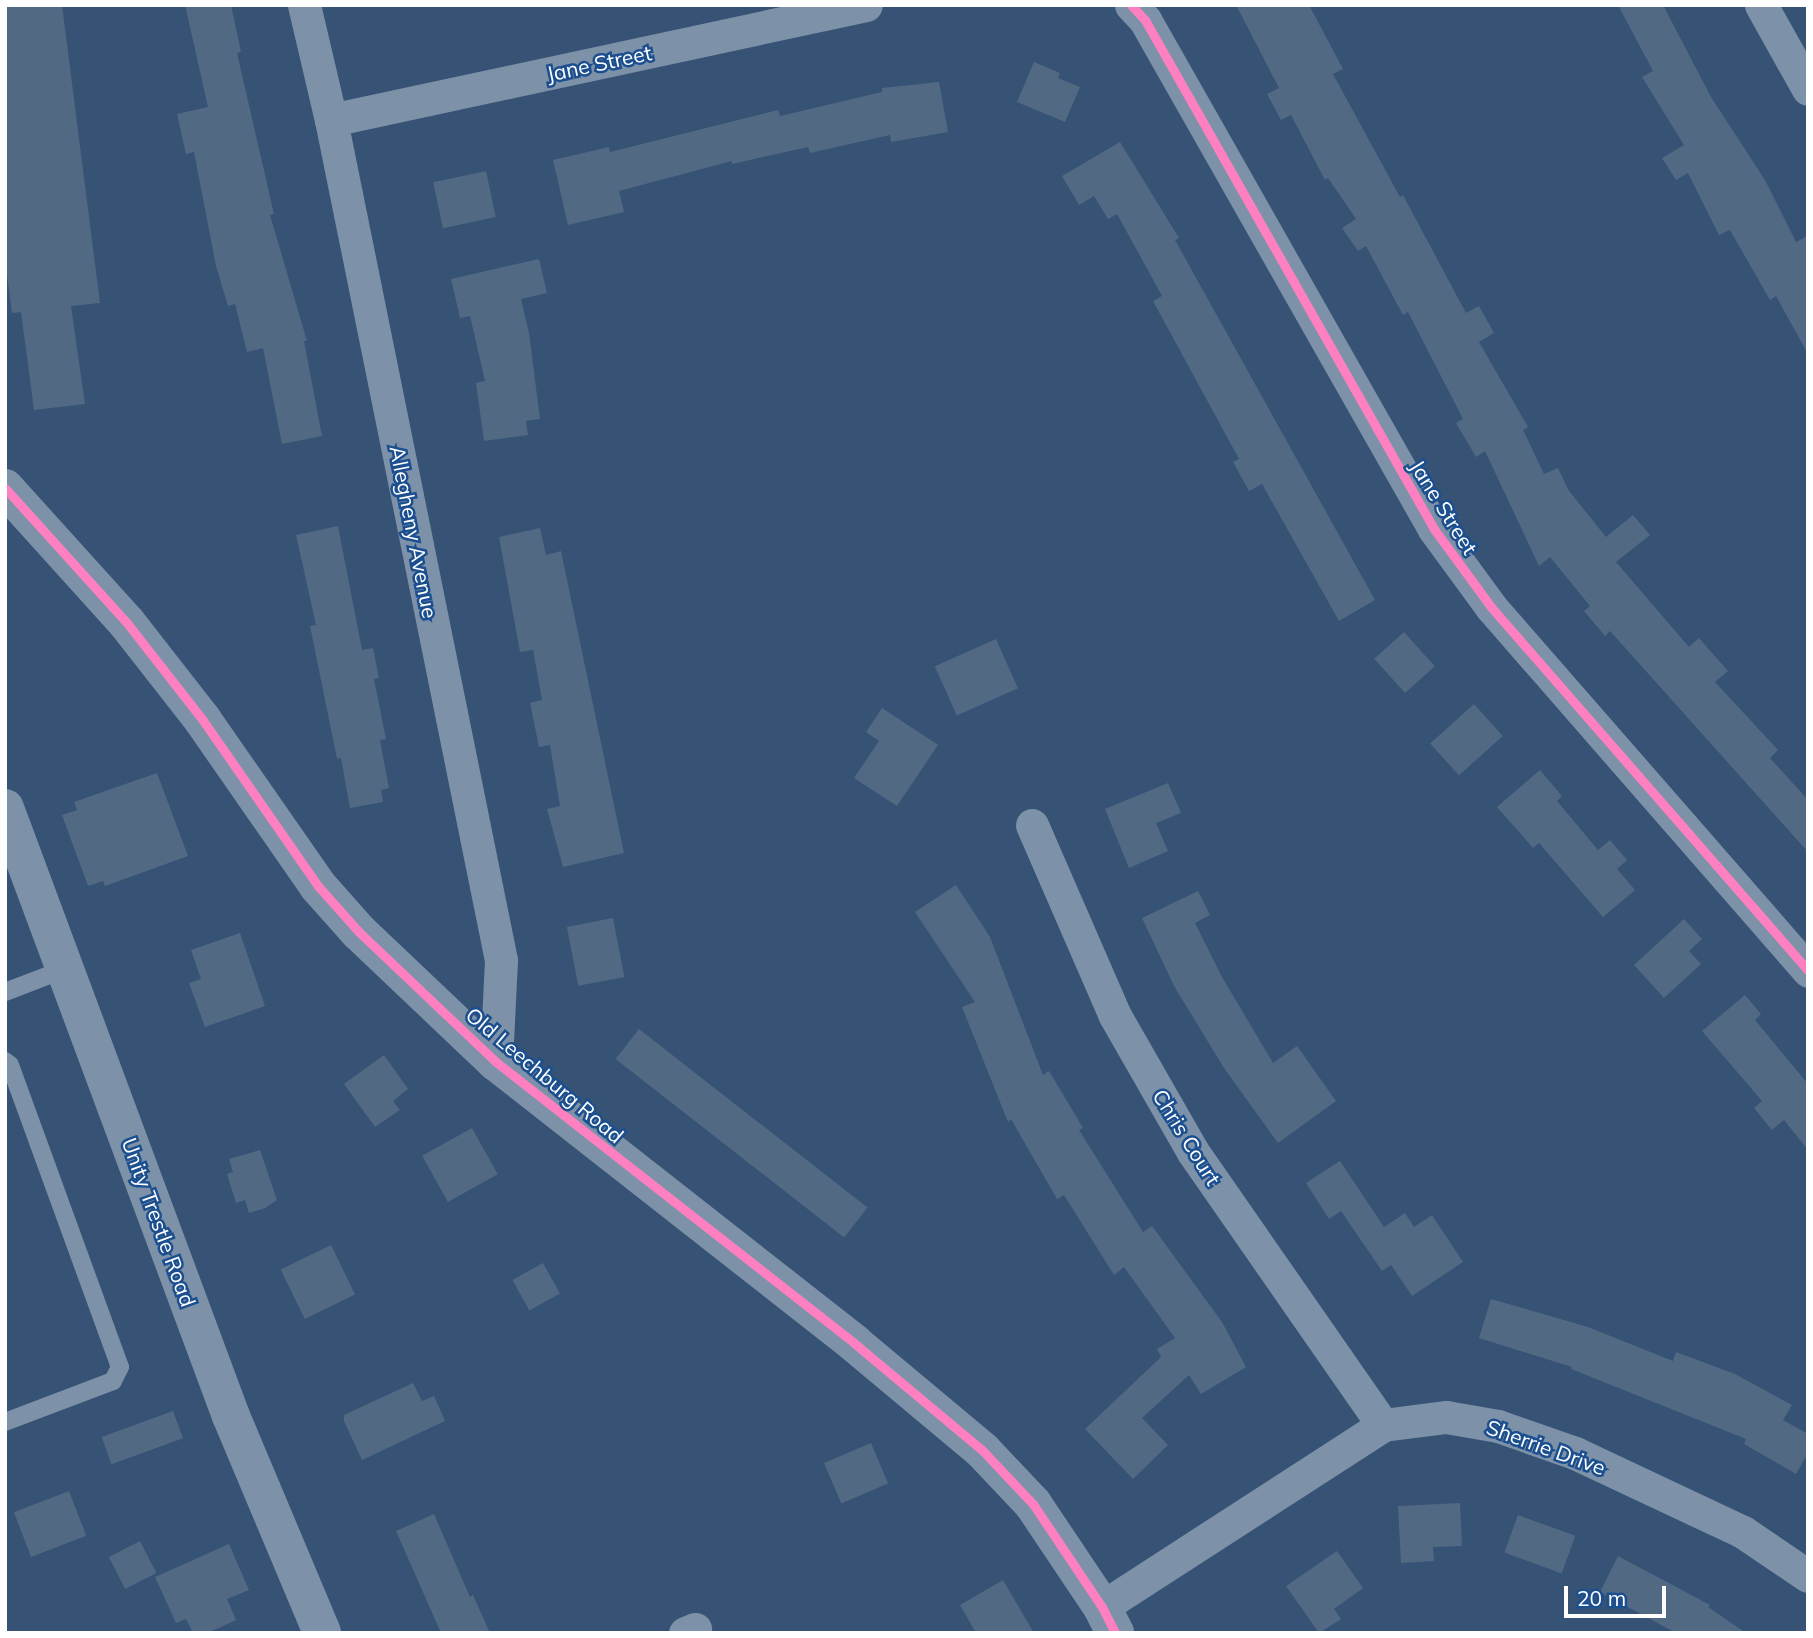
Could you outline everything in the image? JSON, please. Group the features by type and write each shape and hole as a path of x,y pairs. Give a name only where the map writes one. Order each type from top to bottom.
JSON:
{"street":[{"name":"Allegheny Avenue","path":"304,5 331,120 501,960 496,1062"},
{"name":"Jane Street","path":"331,120 866,5"},
{"name":"Jane Street","path":"1130,5 1145,20 1434,529 1491,607 1808,971"},
{"path":"1761,5 1808,89"},
{"name":"Old Leechburg Road","path":"5,488 127,623 202,719 318,886 359,932 496,1062 854,1343 983,1451 1032,1504 1109,1620"},
{"name":"Unity Trestle Road","path":"5,808 231,1416 322,1633"},
{"name":"Chris Court","path":"1032,825 1114,1014 1193,1152 1383,1425"},
{"name":"Sherrie Drive","path":"1109,1620 1383,1425 1446,1417 1498,1426 1575,1453 1743,1532 1808,1576"}],"lane":[{"path":"5,992 65,969"},
{"path":"5,1061 10,1065 120,1367 113,1381 5,1422"}],"building":[{"path":"5,5 62,5 100,303 71,306 85,404 34,410 21,312 12,313 5,260"},
{"path":"185,5 231,5 241,52 237,53 274,214 270,215 307,341 304,341 322,436 282,444 263,348 247,352 235,304 228,306 216,266 194,152 186,154 177,114 208,107"},
{"path":"1236,5 1309,5 1343,69 1333,74 1400,197 1403,195 1466,313 1479,306 1494,333 1479,342 1528,427 1523,430 1544,474 1558,468 1569,491 1606,537 1633,515 1650,535 1616,562 1689,647 1699,638 1728,671 1715,682 1778,750 1770,758 1808,800 1808,852 1610,631 1605,636 1584,611 1590,606 1550,557 1539,566 1485,451 1476,457 1456,423 1463,419 1408,312 1403,315 1366,246 1358,251 1342,228 1356,219 1328,178 1325,180 1291,115 1281,120 1267,94 1279,88"},
{"path":"1618,5 1663,5 1711,97 1765,180 1796,242 1808,236 1808,354 1776,296 1770,300 1730,230 1719,235 1688,173 1676,180 1662,158 1684,145 1642,77 1653,71"},
{"path":"1034,62 1060,73 1058,78 1080,87 1065,122 1017,102"},
{"path":"939,82 948,132 891,142 890,135 810,153 808,147 732,164 732,161 619,191 624,212 568,225 553,160 609,147 610,152 778,110 780,116 882,92 882,88"},
{"path":"1120,142 1179,238 1175,240 1375,600 1339,621 1262,484 1249,491 1233,462 1239,459 1153,301 1162,296 1117,214 1108,219 1094,196 1079,205 1062,176"},
{"path":"486,171 496,217 443,228 433,182"},
{"path":"539,259 547,293 521,299 529,333 540,419 526,421 528,435 484,441 476,383 485,381 470,316 460,318 451,279"},
{"path":"338,526 362,650 373,648 379,678 374,679 386,739 380,740 389,788 381,790 383,802 350,808 341,758 337,759 310,626 316,625 296,535"},
{"path":"540,528 546,555 561,551 624,853 563,867 547,809 560,806 550,745 539,747 530,703 542,700 533,650 520,652 499,537"},
{"path":"1404,632 1435,666 1405,693 1374,659"},
{"path":"996,639 1018,688 957,716 935,666"},
{"path":"1474,704 1503,736 1459,775 1430,743"},
{"path":"882,708 938,745 897,806 854,778 879,741 866,732"},
{"path":"1540,770 1562,796 1557,801 1598,850 1610,840 1627,860 1617,869 1635,890 1603,917 1539,843 1533,848 1497,807"},
{"path":"157,773 188,856 105,886 103,881 88,886 62,815 77,810 74,802"},
{"path":"1168,783 1181,813 1156,823 1168,851 1129,868 1105,809"},
{"path":"956,885 990,937 1043,1075 1049,1071 1083,1128 1079,1130 1143,1232 1152,1226 1222,1322 1246,1367 1201,1394 1189,1375 1142,1418 1168,1445 1133,1479 1085,1429 1161,1357 1157,1349 1175,1338 1124,1267 1114,1275 1064,1195 1057,1199 1011,1119 1008,1122 962,1007 975,1002 915,912"},
{"path":"1198,891 1210,915 1195,923 1222,977 1273,1063 1297,1046 1336,1101 1278,1143 1224,1068 1174,986 1142,918"},
{"path":"613,918 624,977 578,986 567,927"},
{"path":"1684,919 1702,939 1689,951 1701,964 1664,998 1634,965"},
{"path":"240,933 265,1006 205,1027 189,983 201,979 191,950"},
{"path":"1745,995 1761,1014 1755,1020 1808,1084 1808,1150 1784,1120 1772,1130 1754,1108 1762,1101 1702,1031"},
{"path":"639,1029 868,1208 844,1237 616,1059"},
{"path":"384,1055 408,1089 393,1101 400,1110 375,1127 344,1084"},
{"path":"472,1128 498,1174 448,1202 422,1156"},
{"path":"260,1150 277,1200 265,1208 249,1213 245,1200 236,1203 227,1174 233,1172 229,1159"},
{"path":"1340,1161 1384,1227 1405,1213 1414,1227 1432,1215 1463,1262 1412,1296 1391,1265 1382,1271 1341,1211 1329,1219 1306,1183"},
{"path":"331,1245 355,1294 305,1319 281,1270"},
{"path":"543,1263 560,1294 529,1311 512,1280"},
{"path":"1491,1299 1588,1327 1673,1361 1676,1352 1735,1374 1792,1405 1783,1420 1808,1434 1808,1453 1796,1474 1744,1444 1746,1439 1571,1369 1572,1367 1479,1338"},
{"path":"413,1383 422,1401 434,1396 445,1421 362,1460 344,1421 344,1415"},
{"path":"173,1411 183,1438 112,1464 102,1437"},
{"path":"871,1443 888,1484 841,1503 824,1463"},
{"path":"69,1491 86,1536 31,1557 14,1512"},
{"path":"1460,1503 1462,1546 1433,1547 1434,1561 1401,1563 1398,1506"},
{"path":"434,1514 470,1597 473,1595 490,1633 441,1633 396,1531"},
{"path":"1518,1515 1575,1536 1562,1573 1504,1553"},
{"path":"140,1541 156,1573 125,1589 109,1557"},
{"path":"229,1544 249,1590 227,1599 236,1620 208,1633 193,1633 186,1619 176,1623 155,1577"},
{"path":"1337,1551 1363,1588 1334,1609 1341,1619 1319,1633 1286,1586"},
{"path":"1618,1556 1710,1605 1708,1607 1746,1633 1676,1633 1600,1592"},
{"path":"1003,1580 1034,1633 976,1633 960,1605"}],"cycle path":[{"path":"1131,5 1145,20 1434,529 1491,607 1808,971"},
{"path":"5,488 127,623 202,719 318,886 359,932 496,1062 854,1343 983,1451 1033,1504 1102,1607 1115,1633"}]}
